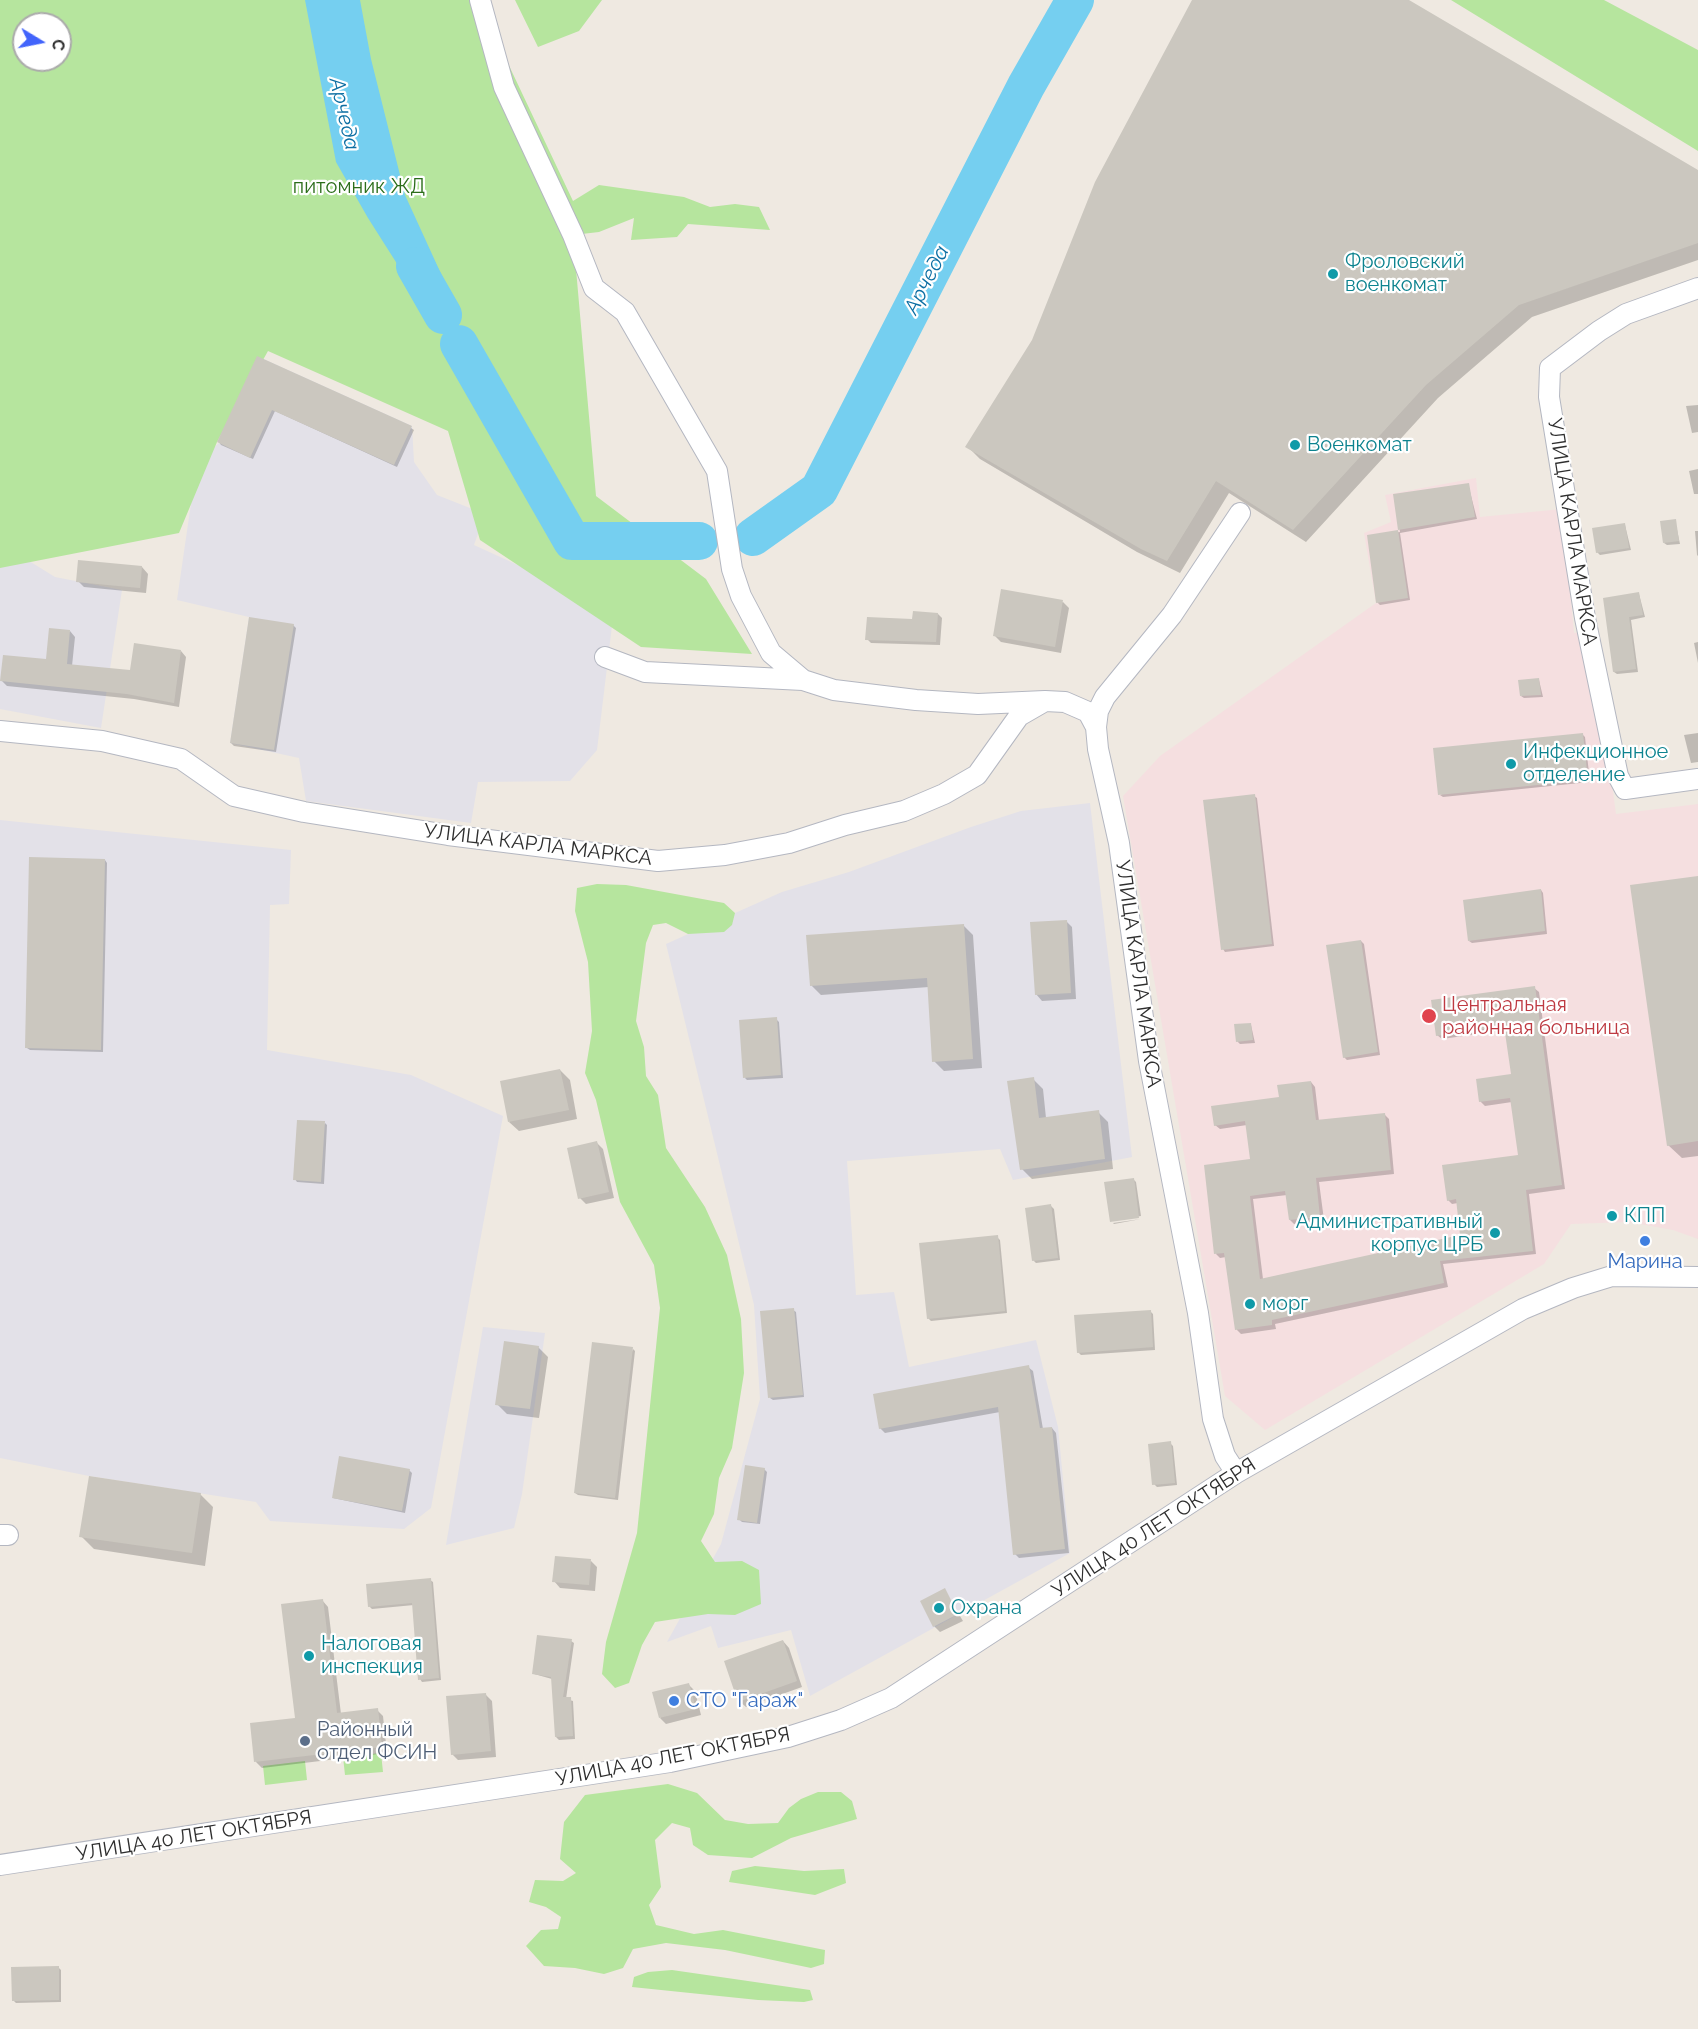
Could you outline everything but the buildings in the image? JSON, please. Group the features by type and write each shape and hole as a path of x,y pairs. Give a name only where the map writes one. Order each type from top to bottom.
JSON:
{"street":[{"path":"480,0 504,87 573,234 594,288 625,312 717,471 732,568 741,596 771,653 803,680"},
{"name":"УЛИЦА КАРЛА МАРКСА","path":"1698,288 1626,314 1599,331 1550,368 1549,397 1585,618 1618,776 1625,789 1698,779"},
{"name":"УЛИЦА КАРЛА МАРКСА","path":"1236,1473 1225,1456 1214,1419 1198,1313 1149,1061 1119,843 1098,749 1096,727 1098,711 1105,697 1172,615 1240,513"},
{"path":"605,657 645,672 803,680 834,690 916,700 978,704 1045,700 1065,702 1088,712 1096,727"},
{"name":"УЛИЦА КАРЛА МАРКСА","path":"0,730 102,741 181,759 234,796 304,812 448,835 658,861 725,855 789,843 845,825 904,811 977,775 1019,716 1045,700"},
{"name":"УЛИЦА 40 ЛЕТ ОКТЯБРЯ","path":"0,1865 670,1762 788,1737 841,1720 891,1698 1236,1473 1523,1309 1612,1276 1698,1277"}],"shaded area":[{"path":"257,356 412,426 414,462 437,495 485,514 474,545 614,609 597,750 570,781 478,782 471,823 306,801 299,758 230,743 249,617 177,600 197,462 219,443"},
{"name":"Центральная районная больница","path":"1476,478 1480,517 1562,509 1574,633 1591,630 1616,814 1698,804 1698,1239 1673,1230 1629,1222 1571,1224 1544,1264 1265,1430 1225,1396 1123,796 1160,756 1376,603 1364,533 1391,522 1385,495"},
{"path":"0,543 55,577 122,590 101,728 0,709"},
{"path":"1090,803 1132,1157 1013,1180 1000,1149 847,1161 856,1295 894,1292 909,1367 1036,1340 1058,1427 1070,1553 810,1696 791,1630 718,1648 711,1626 667,1642 721,1544 760,1399 754,1305 666,944 782,892 849,872 971,827 1021,811"},
{"path":"0,820 291,850 289,904 270,905 267,1050 411,1075 503,1116 431,1508 404,1529 270,1521 256,1502 89,1476 0,1458"},
{"path":"483,1327 545,1333 522,1494 514,1528 446,1545"}],"green space":[{"name":"питомник ЖД","path":"0,0 478,0 573,201 599,185 684,197 710,207 735,204 759,207 770,230 688,224 677,237 631,240 634,218 599,232 573,235 596,496 706,579 752,654 641,647 480,540 448,431 268,351 217,442 179,533 0,568"},
{"path":"515,0 602,0 579,31 538,47"},
{"path":"1451,0 1604,0 1698,50 1698,151"},
{"path":"597,884 626,885 724,903 735,913 732,925 724,932 688,934 666,923 653,925 646,943 636,1021 644,1047 646,1076 658,1095 666,1148 705,1207 727,1255 741,1319 744,1373 732,1448 719,1478 714,1514 701,1541 715,1562 742,1561 759,1570 761,1604 735,1615 708,1614 655,1622 642,1645 629,1683 615,1688 602,1674 606,1642 637,1533 660,1308 654,1265 620,1202 596,1100 585,1073 592,1031 588,962 575,911 577,888"},
{"path":"381,1753 383,1772 345,1775 343,1757"},
{"path":"305,1761 307,1780 265,1785 263,1766"},
{"path":"668,1784 697,1793 725,1820 748,1824 778,1823 789,1808 801,1799 818,1792 841,1792 852,1801 857,1819 791,1838 752,1858 708,1855 693,1845 690,1828 672,1823 655,1840 661,1887 649,1905 656,1925 694,1934 723,1930 825,1950 824,1964 811,1968 725,1950 666,1943 633,1949 623,1968 604,1974 575,1968 544,1966 526,1946 541,1930 558,1929 561,1917 546,1907 529,1902 535,1880 563,1881 576,1873 560,1859 564,1822 585,1795"},
{"path":"755,1866 804,1871 844,1869 846,1883 815,1895 729,1882 732,1871"},
{"path":"672,1970 810,1990 813,2000 804,2002 758,2000 632,1987 634,1977 648,1972"}],"water":[{"path":"305,0 360,0 371,59 405,195 458,311 427,311 368,218 336,162"}],"waterway":[{"name":"Арчеда","path":"753,537 819,490 1026,86 1075,0"},
{"name":"Арчеда","path":"415,266 443,315"},
{"name":"Арчеда","path":"459,344 572,541 699,541"}],"place":[{"name":"Фроловский военкомат","path":"1333,274"},
{"name":"Военкомат","path":"1295,445"},
{"name":"Инфекционное отделение","path":"1511,764"},
{"name":"Центральная районная больница","path":"1429,1016"},
{"name":"КПП","path":"1612,1216"},
{"name":"Административный корпус ЦРБ","path":"1495,1233"},
{"name":"Марина","path":"1645,1241"},
{"name":"морг","path":"1250,1304"},
{"name":"Охрана","path":"939,1608"},
{"name":"Налоговая инспекция","path":"309,1656"},
{"name":"СТО \"Гараж\"","path":"674,1701"},
{"name":"Районный отдел ФСИН","path":"305,1741"}]}
